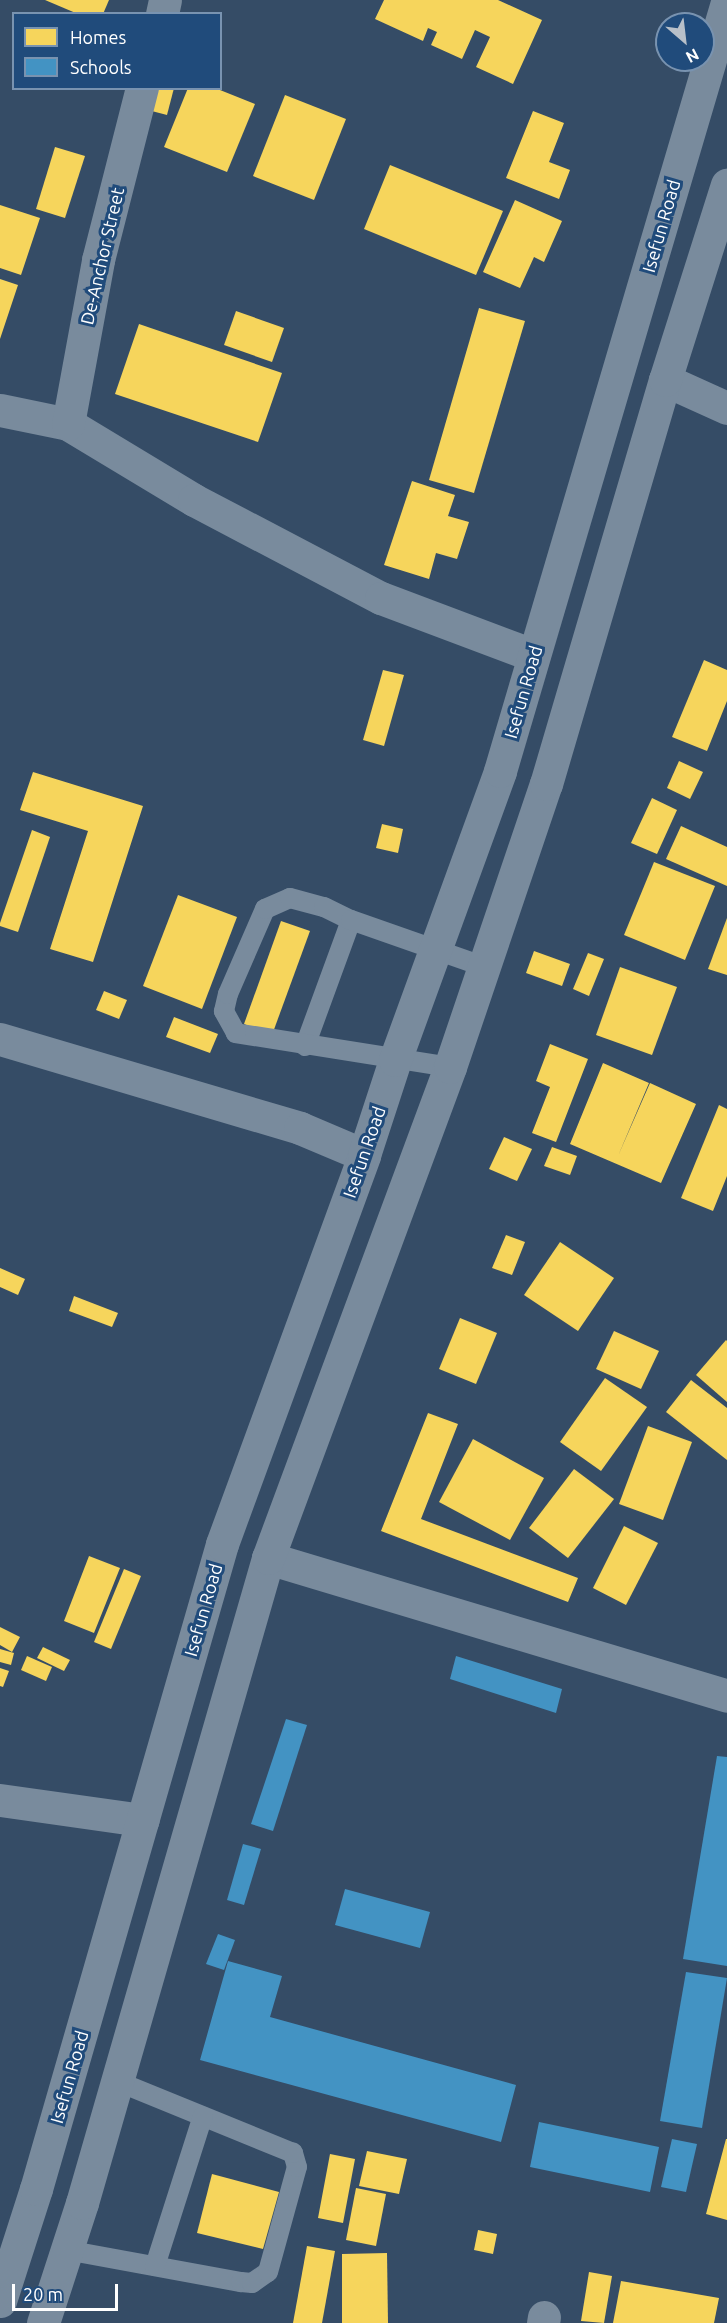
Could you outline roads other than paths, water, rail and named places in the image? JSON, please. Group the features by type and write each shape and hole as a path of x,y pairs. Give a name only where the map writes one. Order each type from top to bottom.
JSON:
{"street":[{"name":"Isefun Road","path":"0,2301 36,2189 222,1544 364,1155 395,1060 500,771 727,2"},
{"name":"De-Anchor Street","path":"68,424 98,260 141,90"},
{"path":"43,2323 117,2081 268,1558 450,1067 482,966 546,784 665,380 727,185"},
{"path":"665,380 727,408"},
{"path":"0,410 68,424 194,500 381,598 533,655"},
{"path":"0,1039 300,1128 364,1155"},
{"path":"268,1558 727,1696"},
{"path":"0,1800 143,1820"}],"lane":[{"path":"450,1067 305,1046 236,1033 224,1011 228,994 265,909 290,898 324,907 351,920 482,966"},
{"path":"305,1046 351,920"},
{"path":"66,2250 252,2283 268,2272 297,2167 294,2153 117,2081"},
{"path":"155,2266 203,2116"}]}
